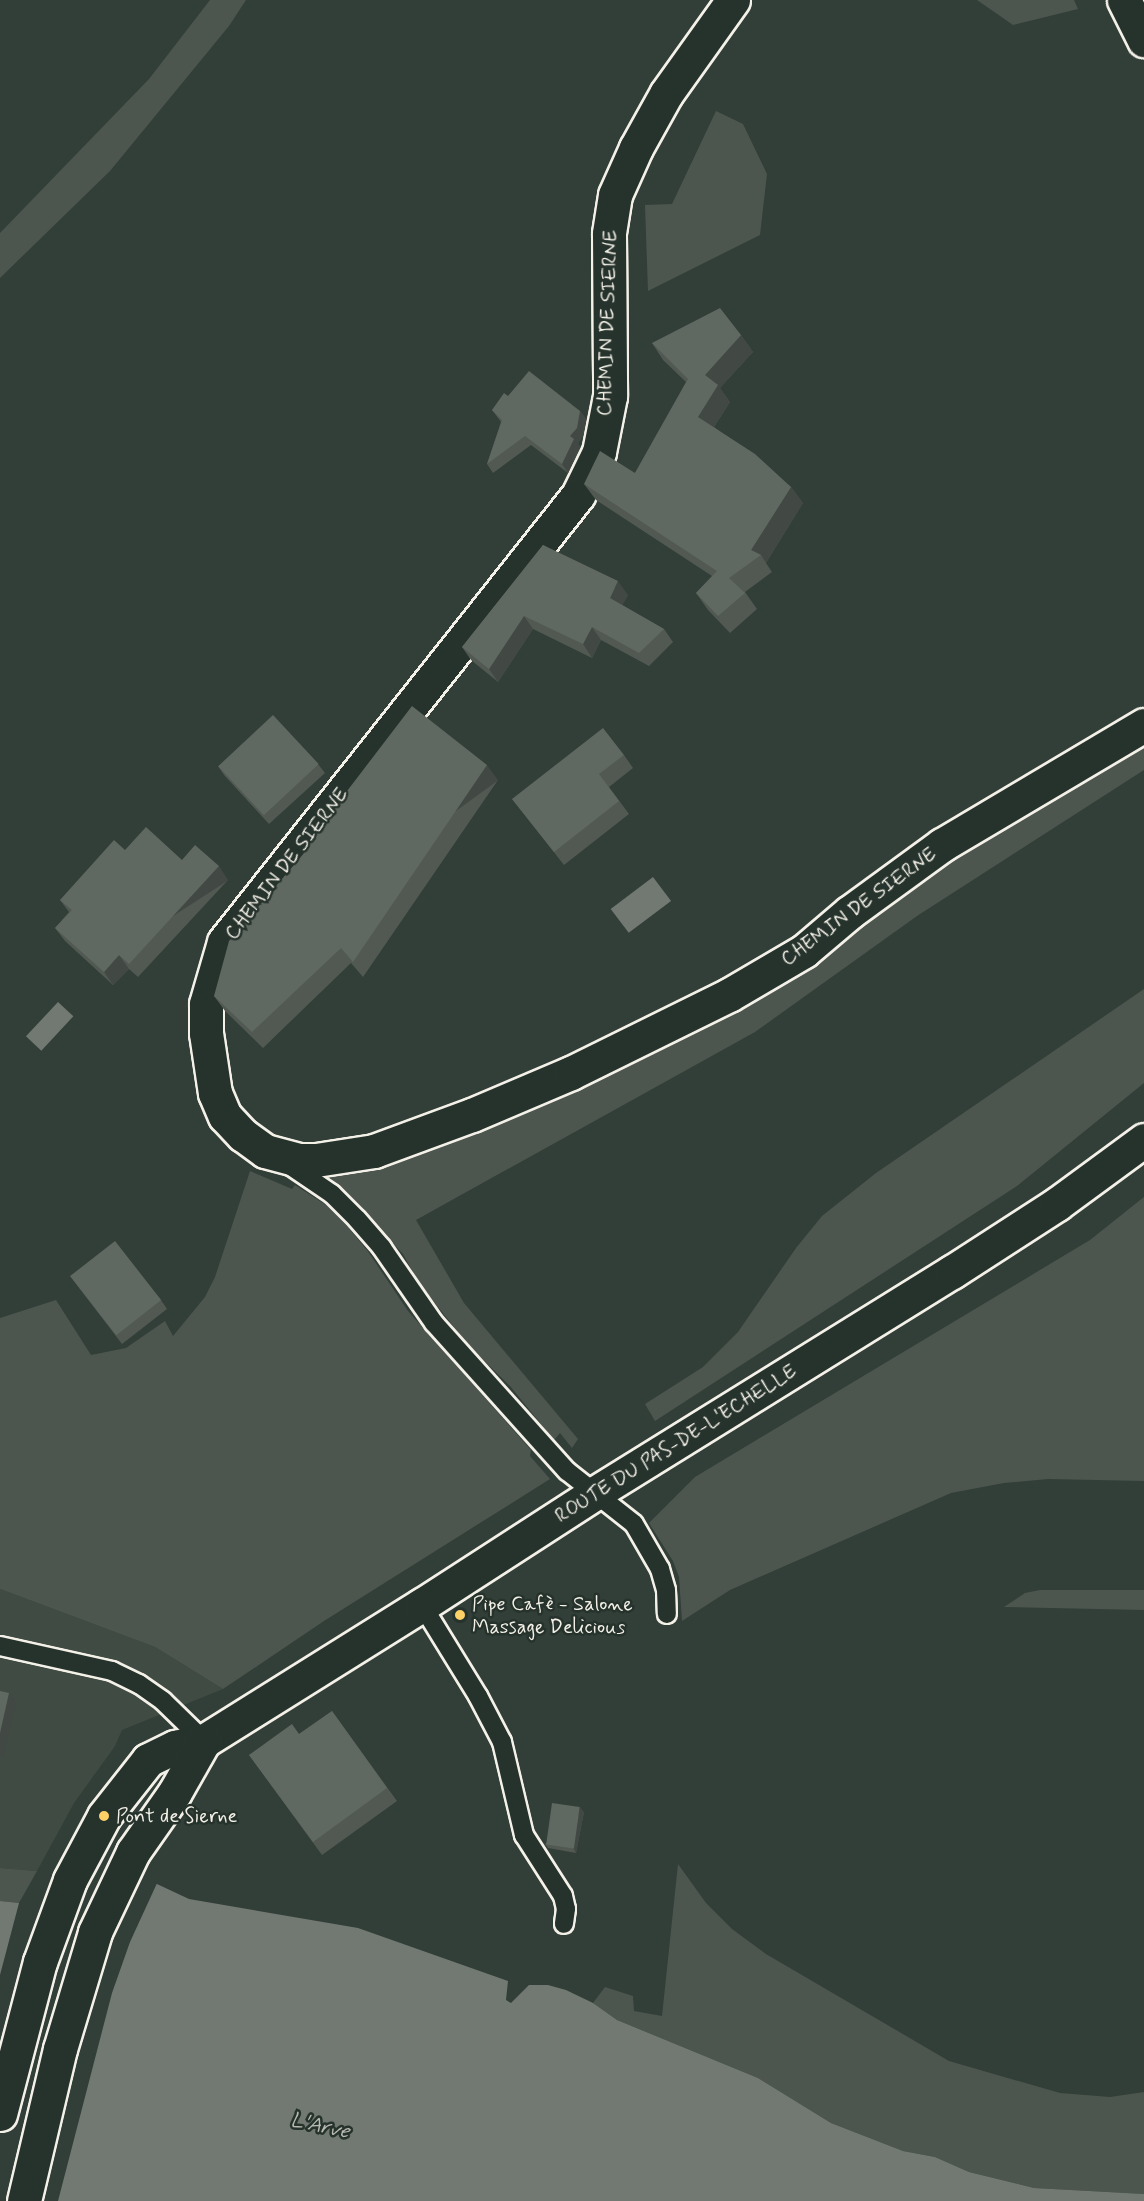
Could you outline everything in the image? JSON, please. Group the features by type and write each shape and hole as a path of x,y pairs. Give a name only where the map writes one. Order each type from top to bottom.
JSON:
{"street":[{"name":"CHEMIN DE SIERNE","path":"733,0 666,94 636,148 615,195 609,234 610,396 599,452 586,481 578,495 224,942 206,1004 208,1065 214,1093 225,1116 243,1135 266,1151 307,1160 374,1151 472,1115 571,1073 729,995 804,951 850,912 942,845 1144,725"},
{"path":"1124,0 1144,40"},
{"name":"ROUTE DU PAS-DE-L'ECHELLE","path":"0,2114 24,2015 54,1919 87,1846 104,1816 148,1760 192,1748 422,1605 595,1494 971,1260 1057,1204 1144,1140"},
{"name":"ROUTE DU PAS-DE-L'ECHELLE","path":"24,2201 55,2067 82,1969 112,1894 133,1852 175,1792 192,1748"}],"lane":[{"path":"266,1151 332,1194 357,1219 382,1248 434,1323 567,1472 634,1524 660,1569 666,1590 667,1614"},
{"path":"422,1605 478,1696 502,1742 524,1835 563,1896 566,1909 564,1924"},
{"path":"0,1646 65,1659 121,1676 139,1684 163,1701 192,1748"}],"shaded area":[{"path":"210,0 246,0 229,26 110,171 0,278 0,233 149,79"},
{"path":"977,0 1074,0 1078,9 1013,25"},
{"path":"716,111 743,124 767,174 760,235 648,291 645,205 672,204"},
{"path":"1144,740 1144,770 917,916 755,1032 416,1220 464,1303 578,1439 572,1448 560,1433 554,1440 510,1386 469,1346 419,1283 403,1254 327,1174 415,1154 729,1015 808,967 929,875 1118,753"},
{"path":"1144,989 1144,1083 1017,1186 655,1421 645,1404 703,1367 738,1332 796,1248 822,1216 876,1173"},
{"path":"250,1171 292,1189 295,1185 326,1205 347,1226 367,1250 408,1311 531,1450 530,1456 550,1479 324,1621 223,1689 155,1647 0,1589 0,1318 56,1300 91,1355 126,1348 165,1321 173,1336 205,1297 215,1277"},
{"path":"1144,1197 1144,1481 1048,1479 1004,1483 951,1493 730,1590 682,1621 679,1577 673,1561 649,1523 695,1477 1090,1240"},
{"path":"0,1589 155,1647 223,1689 122,1730 115,1746 74,1803 37,1871 0,1868"},
{"path":"1040,1590 1144,1590 1144,1610 1004,1607 1025,1593"},
{"path":"678,1864 706,1903 732,1929 766,1954 949,2061 1060,2093 1110,2097 1144,2092 1144,2194 1034,2188 969,2172 935,2157 903,2151 831,2123 758,2078 617,2020 593,2003 605,1987 633,1996 634,2011 662,2016"},
{"path":"0,1868 37,1871 19,1903 0,1901"}],"water":[{"path":"653,877 671,901 629,933 611,909"},
{"path":"58,1002 73,1016 41,1051 26,1036"},
{"name":"L'Arve","path":"157,1884 189,1899 358,1928 508,1981 506,2000 511,2003 529,1985 548,1985 566,1990 593,2003 617,2020 758,2078 831,2123 903,2151 935,2157 969,2172 1034,2188 1144,2194 1144,2201 0,2201 0,1901 19,1903"}],"pier":[{"name":"Pont de Sierne","path":"158,1881 130,1942 112,1993 58,2201 0,2201 0,1975 19,1903 21,1900"}],"building":[{"path":"720,308 741,335 705,375 718,385 698,417 755,454 791,487 751,550 761,555 729,578 745,593 718,616 696,593 717,571 584,484 600,451 635,473 688,379 652,343"},
{"path":"529,371 580,411 577,428 570,436 574,439 562,464 525,436 487,464 502,420 492,410 504,393 508,396"},
{"path":"543,545 618,581 610,598 664,629 639,653 592,627 583,644 524,616 489,669 462,647"},
{"path":"412,706 487,765 353,962 341,948 252,1032 214,996 229,941 305,852 302,850"},
{"path":"273,715 319,764 264,815 218,766"},
{"path":"603,728 624,755 599,774 619,801 554,852 512,799"},
{"path":"146,827 182,860 195,845 219,866 129,964 119,955 104,972 55,928 72,910 60,900 114,840 125,850"},
{"path":"115,1241 161,1300 116,1335 70,1276"},
{"path":"0,1691 9,1693 0,1733"},
{"path":"332,1711 387,1788 313,1842 249,1755 292,1724 299,1734"},
{"path":"552,1803 580,1807 574,1848 546,1845"}],"place":[{"name":"Pipe Cafè - Salone Massage Delicious","path":"460,1615"},
{"name":"Pont de Sierne","path":"104,1816"}]}
